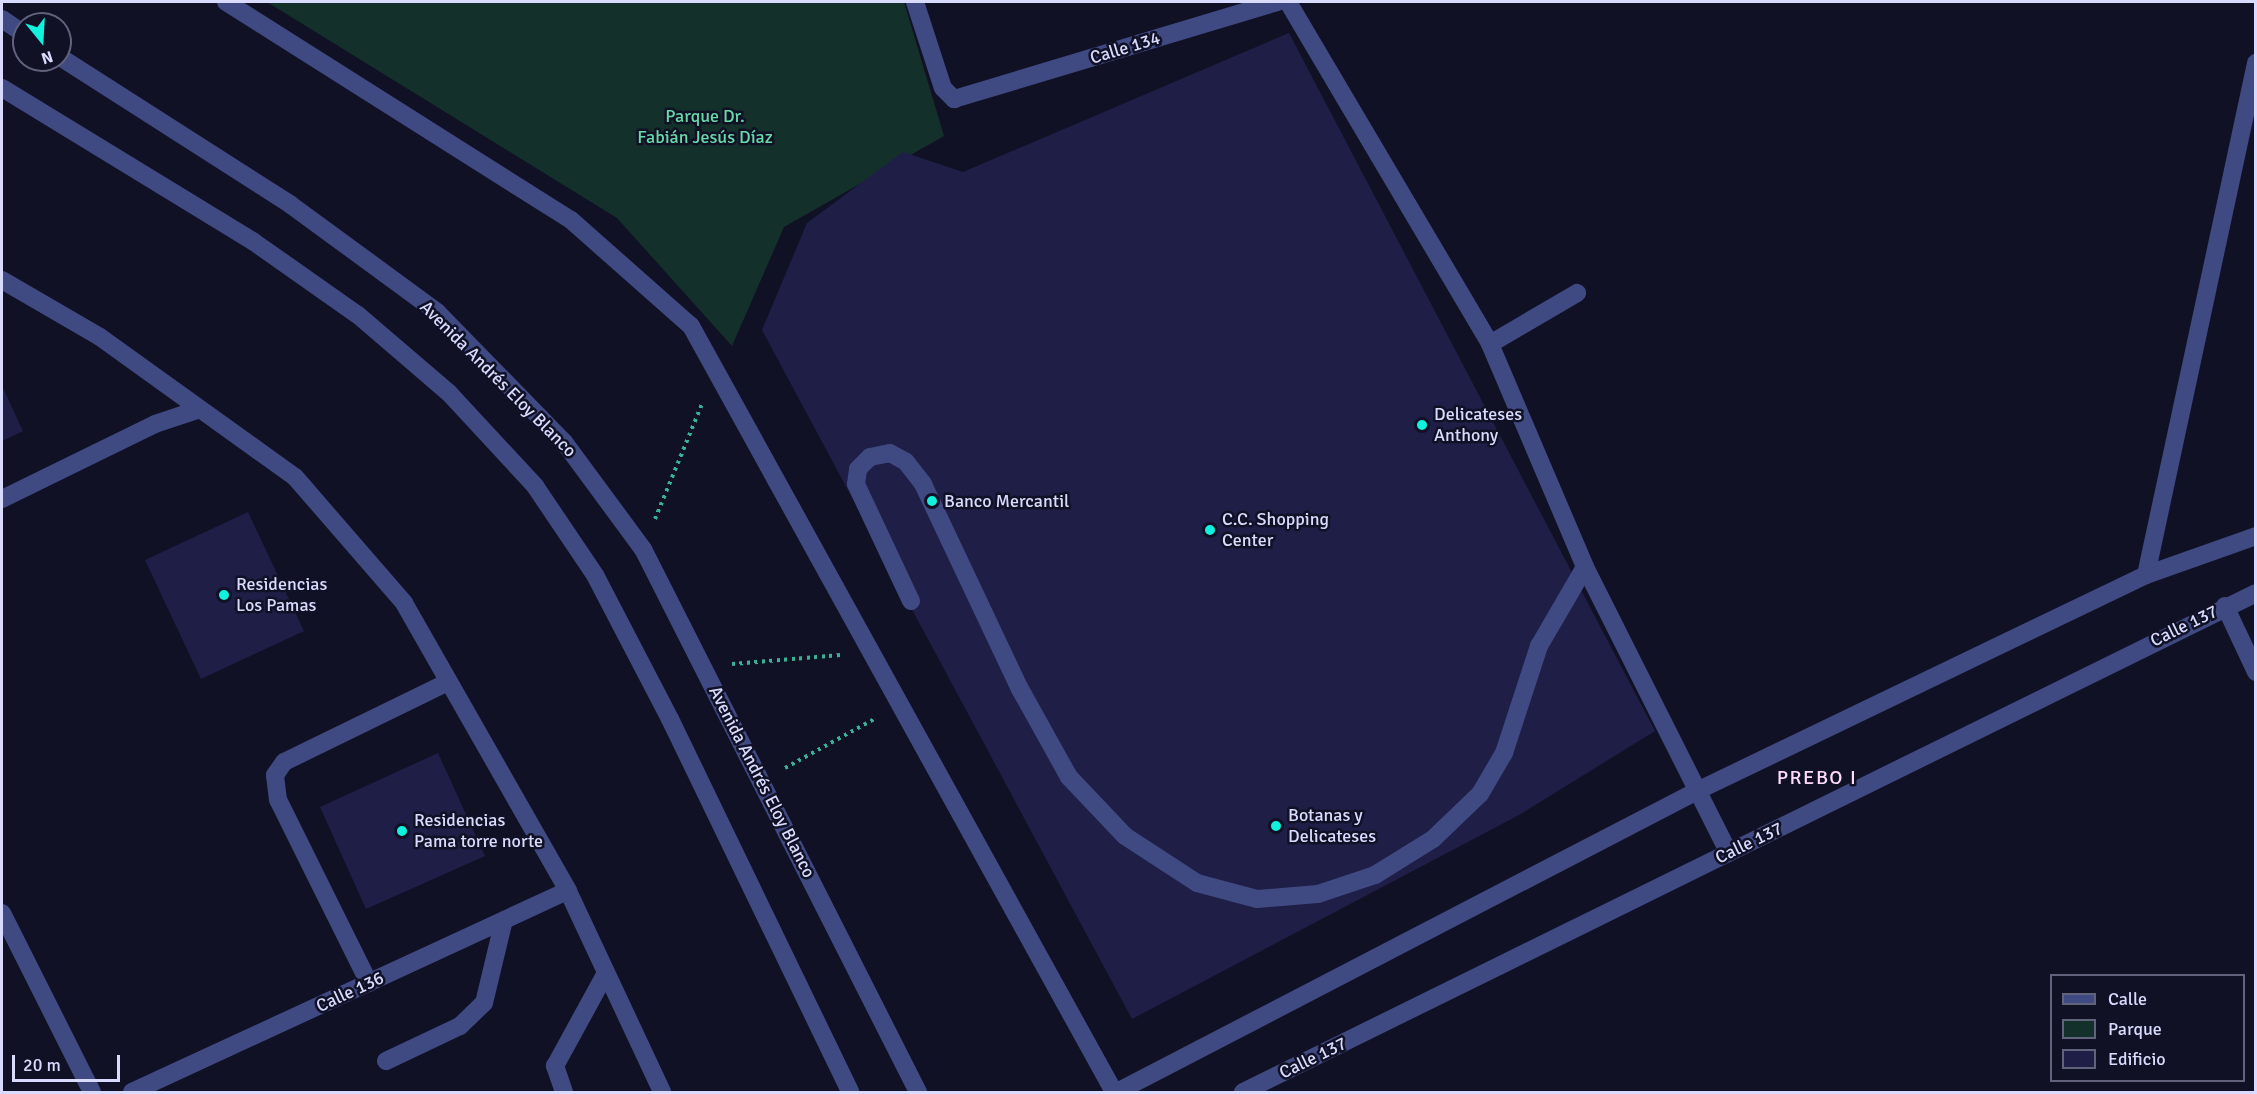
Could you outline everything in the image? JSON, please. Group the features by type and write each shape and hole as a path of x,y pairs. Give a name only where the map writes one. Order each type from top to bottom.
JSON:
{"street":[{"path":"226,2 571,220 691,326 1116,1092 1697,791 2146,575 2256,536"},
{"name":"Calle 134","path":"915,2 943,88 954,99 1278,2"},
{"path":"1288,2 1490,344 1585,567 1729,853"},
{"path":"2146,575 2256,63"},
{"name":"Avenida Andrés Eloy Blanco","path":"72,65 291,205 437,312 564,441 643,549 918,1092"},
{"path":"2,88 254,242 358,315 449,393 535,486 595,575 670,719 850,1092"},
{"path":"2,280 100,337 295,477 404,603 568,891 662,1092"},
{"path":"1490,344 1577,292"},
{"path":"2,499 200,409"},
{"path":"911,601 856,484 858,469 870,457 890,453 906,462 923,484 1020,689 1069,777 1125,836 1197,883 1257,899 1318,894 1375,875 1433,839 1480,794 1504,753 1539,646 1585,567"},
{"name":"Calle 137","path":"1243,1092 2224,606 2256,593"},
{"path":"2224,606 2251,652 2256,672"},
{"path":"369,983 278,800 275,776 284,762 448,682"},
{"name":"Calle 136","path":"132,1092 568,891"},
{"path":"2,913 92,1092"},
{"path":"386,1061 460,1026 484,1003 504,920"},
{"path":"564,1092 555,1066 606,973"}],"path":[{"path":"643,549 715,370"},
{"path":"703,666 872,653"},
{"path":"762,781 900,705"}],"green space":[{"name":"Parque Dr. Fabián Jesús Díaz","path":"267,2 904,2 944,136 784,227 732,346 617,218"}],"building":[{"name":"C.C. Shopping Center","path":"1289,33 1655,731 1519,815 1132,1019 762,330 807,223 903,152 963,172"},
{"path":"2,386 23,431 2,441"},
{"name":"Residencias Los Pamas","path":"248,512 304,631 201,679 145,560"},
{"name":"Residencias Pama torre norte","path":"438,753 485,856 366,909 320,807"}],"place":[{"name":"Delicateses Anthony","path":"1422,425"},
{"name":"Banco Mercantil","path":"932,501"},
{"name":"C.C. Shopping Center","path":"1210,530"},
{"name":"Residencias Los Pamas","path":"224,595"},
{"name":"Botanas y Delicateses","path":"1276,826"},
{"name":"Residencias Pama torre norte","path":"402,831"}],"district":[{"name":"PREBO I","path":"1817,777"}]}
